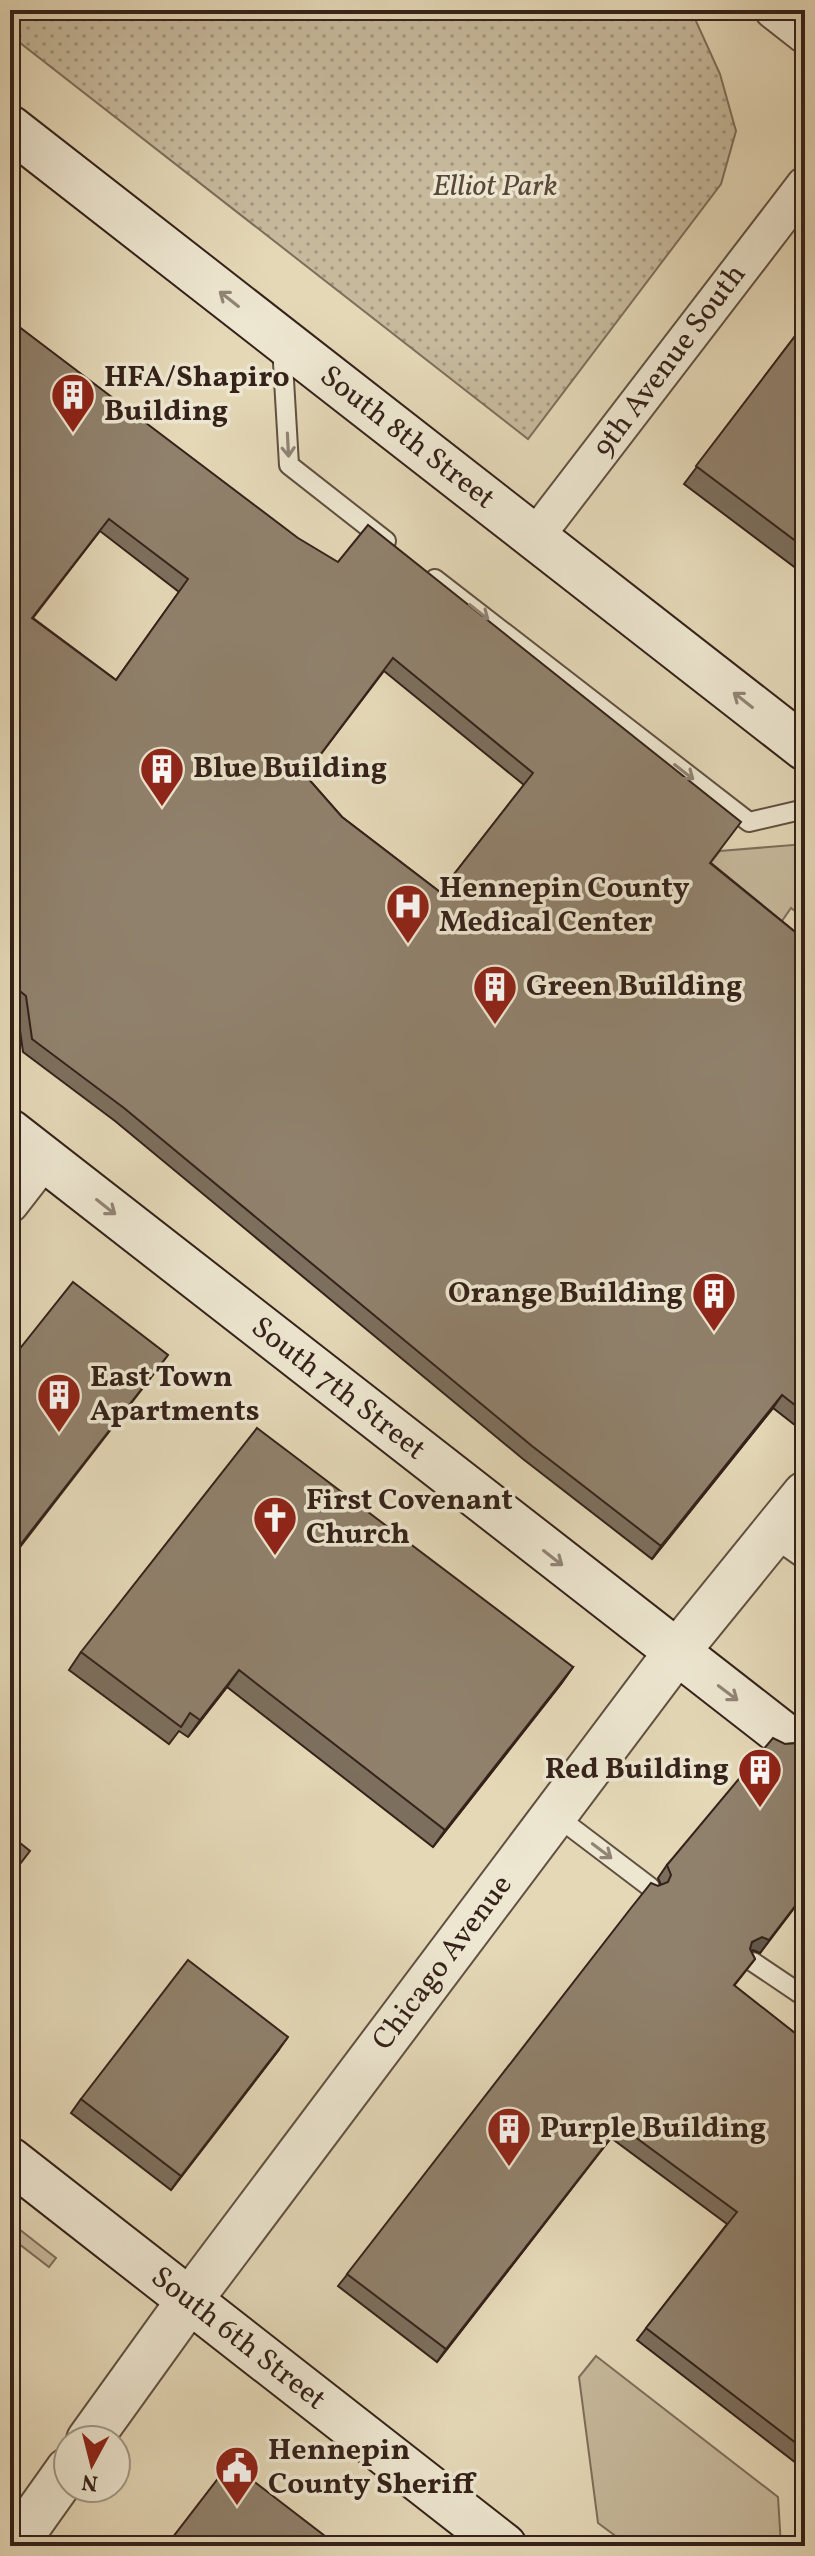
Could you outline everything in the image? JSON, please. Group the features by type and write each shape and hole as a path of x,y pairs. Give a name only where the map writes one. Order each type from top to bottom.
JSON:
{"main road":[{"name":"South 8th Street","path":"10,128 805,748"},
{"name":"South 7th Street","path":"10,1132 780,1732"},
{"name":"Chicago Avenue","path":"101,2424 189,2301 676,1653 788,1548 805,1494"},
{"name":"South 6th Street","path":"10,2160 504,2546"},
{"path":"14,2546 52,2493"}],"street":[{"path":"773,10 805,35"},
{"name":"9th Avenue South","path":"535,537 805,185"},
{"path":"10,1204 45,1159"}],"lane":[{"path":"282,340 289,465 401,552"},
{"path":"425,571 749,822 805,809"},
{"path":"555,1815 650,1887"},
{"path":"753,1962 805,1997"}],"green space":[{"name":"Elliot Park","path":"10,10 691,10 720,74 736,131 721,184 528,439 10,35"},
{"path":"805,844 805,919 791,908 773,934 701,875 720,851"},
{"path":"10,2222 56,2258 49,2267 10,2237"},
{"path":"596,2356 778,2497 781,2546 629,2546 598,2523 579,2377"}],"building":[{"name":"Hennepin County Medical Center","path":"10,320 298,538 338,562 368,525 741,822 710,863 805,940 805,1413 782,1395 661,1546 532,1446 124,1108 32,1039 26,996 10,983 10,972 17,963 10,957","holes":["109,519 188,579 116,680 32,618","393,658 533,773 440,892 342,817 305,775"]},
{"path":"805,323 805,548 696,466"},
{"name":"East Town Apartments","path":"73,1282 168,1355 10,1558 10,1361"},
{"name":"First Covenant Church","path":"257,1428 573,1667 445,1830 239,1670 200,1720 190,1713 181,1727 81,1652"},
{"name":"Purple Building","path":"805,1737 805,1893 769,1940 762,1937 752,1942 750,1949 755,1959 734,1985 805,2041 805,2450 646,2328 737,2212 620,2126 446,2349 347,2274 651,1883 658,1886 668,1882 671,1875 667,1865 773,1738 785,1744 798,1743"},
{"path":"10,1835 30,1851 10,1877"},
{"path":"188,1960 288,2037 181,2176 81,2099"},
{"name":"Hennepin County Sheriff","path":"230,2463 338,2546 166,2546"}],"place":[{"name":"HFA/Shapiro Building","path":"73,434"},
{"name":"Blue Building","path":"162,808"},
{"name":"Hennepin County Medical Center","path":"408,945"},
{"name":"Green Building","path":"495,1026"},
{"name":"Orange Building","path":"714,1333"},
{"name":"East Town Apartments","path":"59,1434"},
{"name":"First Covenant Church","path":"275,1557"},
{"name":"Red Building","path":"760,1809"},
{"name":"Purple Building","path":"509,2168"},
{"name":"Hennepin County Sheriff","path":"237,2507"}]}
